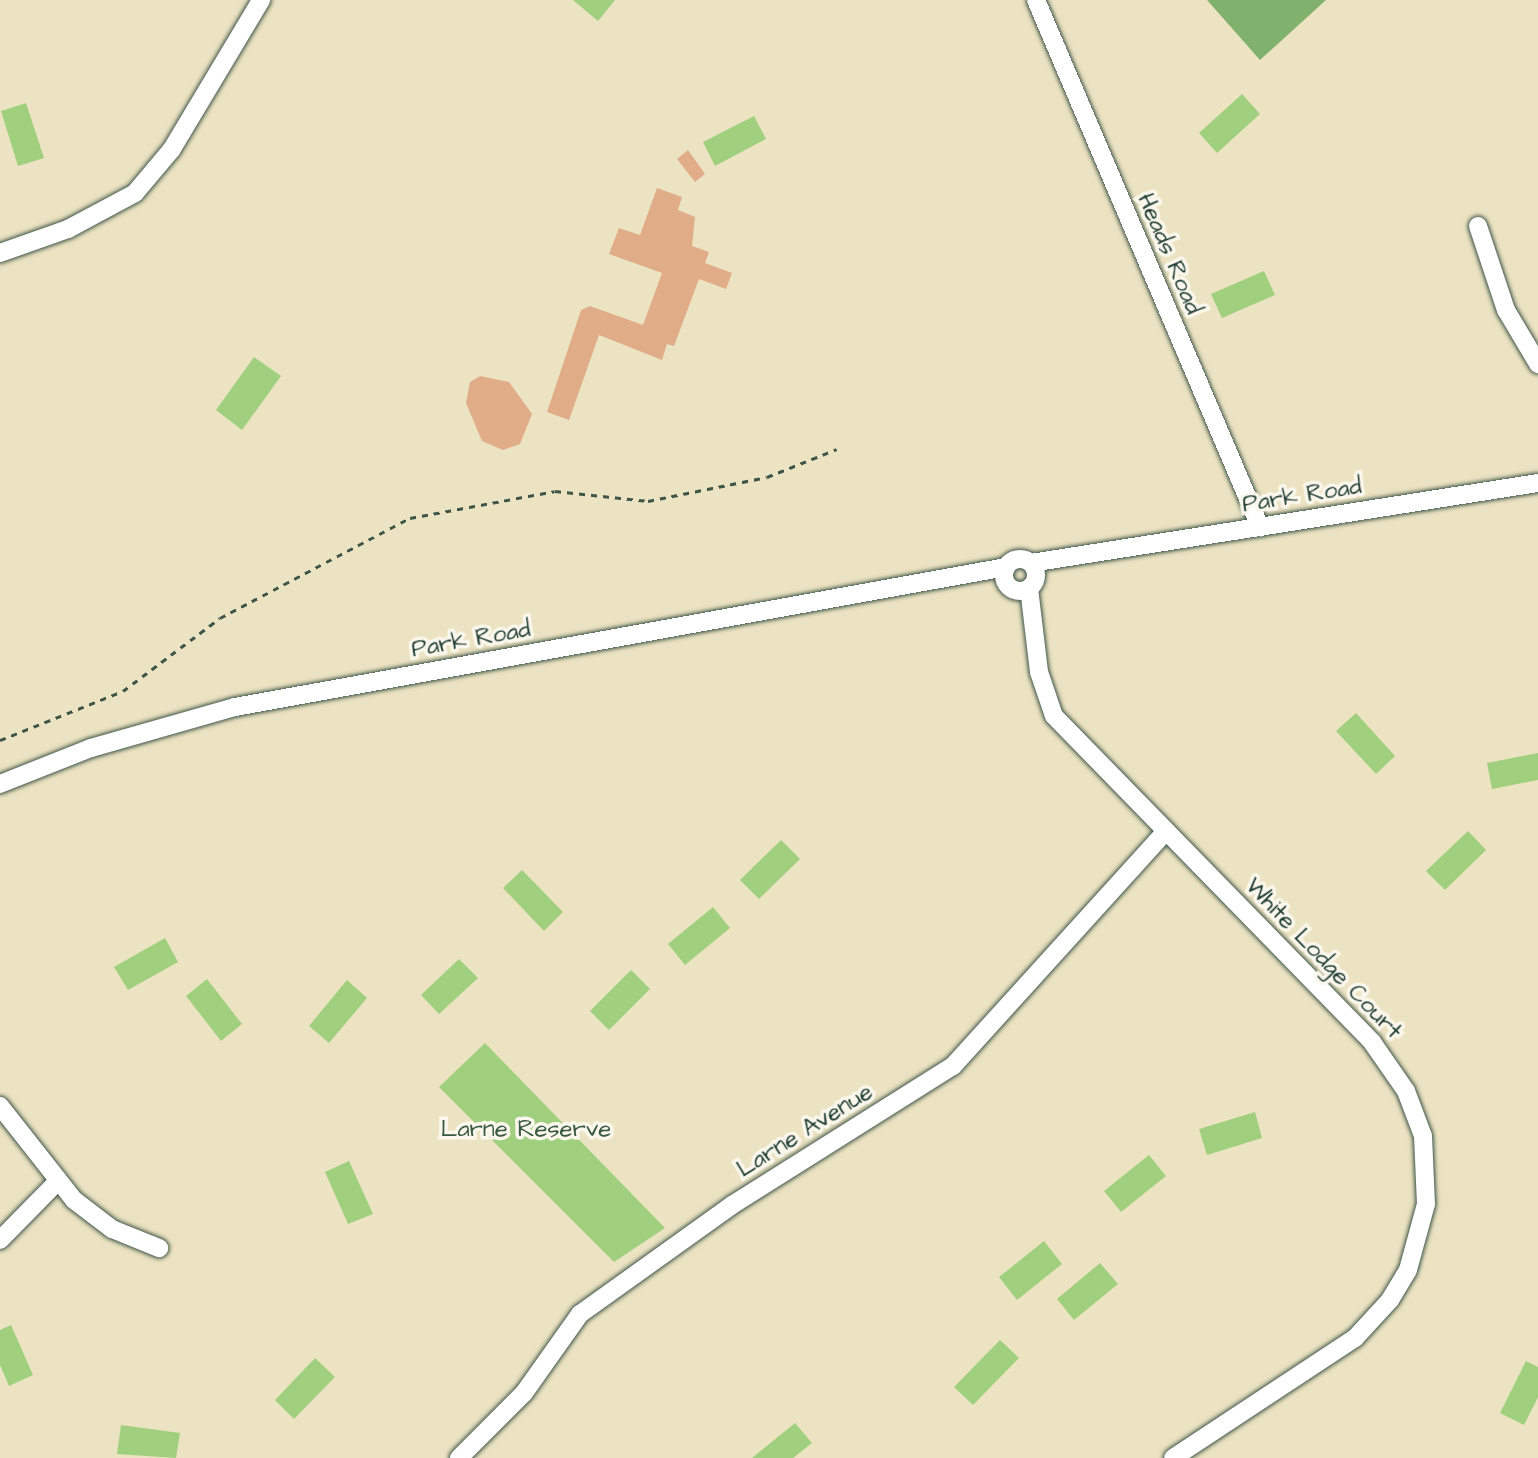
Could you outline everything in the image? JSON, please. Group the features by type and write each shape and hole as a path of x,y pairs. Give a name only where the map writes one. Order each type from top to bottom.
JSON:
{"street":[{"path":"0,253 68,229 135,193 172,149 261,0"},
{"name":"Heads Road","path":"1036,0 1260,527"},
{"path":"1478,226 1506,310 1538,364"},
{"name":"Park Road","path":"0,784 91,748 235,707 960,579 1021,578 1075,560 1538,483"},
{"name":"White Lodge Court","path":"1021,578 1054,716 1390,1064 1419,1124 1428,1172 1408,1270 1373,1320 1173,1458"},
{"name":"Larne Avenue","path":"459,1458 524,1393 580,1314 732,1205 953,1066 1166,831"},
{"path":"0,1106 57,1182 112,1229 159,1248"},
{"path":"0,1240 57,1182"}],"path":[{"path":"0,740 123,691 220,618 410,518 555,491 648,501 767,477 837,449"}],"green space":[{"path":"573,0 615,0 598,21"},
{"path":"1207,0 1326,0 1260,60"},
{"path":"1242,94 1260,114 1217,153 1199,133"},
{"path":"26,103 44,158 18,166 1,111"},
{"path":"754,116 766,139 715,166 703,142"},
{"path":"1264,271 1275,295 1222,318 1211,294"},
{"path":"254,357 281,376 242,430 216,410"},
{"path":"1356,713 1395,756 1376,774 1336,731"},
{"path":"1538,753 1538,780 1492,789 1487,763"},
{"path":"1468,831 1486,850 1445,890 1426,871"},
{"path":"781,840 800,859 759,899 740,880"},
{"path":"522,870 563,912 544,931 503,888"},
{"path":"713,907 730,928 685,965 668,944"},
{"path":"165,938 178,962 128,990 114,967"},
{"path":"459,959 478,978 439,1014 421,995"},
{"path":"631,970 650,989 609,1030 590,1011"},
{"path":"207,979 242,1024 221,1041 186,996"},
{"path":"347,980 367,998 329,1043 309,1026"},
{"name":"Larne Reserve","path":"485,1043 665,1228 614,1262 439,1087"},
{"path":"1255,1112 1262,1138 1207,1155 1199,1129"},
{"path":"1149,1155 1166,1176 1121,1212 1104,1191"},
{"path":"349,1161 373,1214 348,1224 325,1172"},
{"path":"1044,1241 1062,1264 1017,1300 999,1277"},
{"path":"1100,1263 1118,1284 1074,1320 1057,1299"},
{"path":"11,1325 33,1375 9,1386 0,1365 0,1330"},
{"path":"1000,1340 1019,1358 973,1405 954,1387"},
{"path":"315,1358 335,1377 294,1419 275,1400"},
{"path":"1526,1361 1538,1367 1538,1397 1524,1425 1500,1413"},
{"path":"795,1423 812,1443 793,1458 752,1458"},
{"path":"121,1425 180,1433 176,1458 117,1454"}],"building":[{"path":"688,150 705,174 695,182 677,159"},
{"path":"657,188 682,197 678,210 695,217 692,246 709,252 705,263 732,273 726,289 699,279 674,346 667,344 662,360 599,335 569,420 547,412 581,310 590,306 643,325 662,273 609,254 619,228 640,235"},
{"path":"480,376 509,382 532,414 520,444 503,450 482,441 466,403 470,382"}]}
